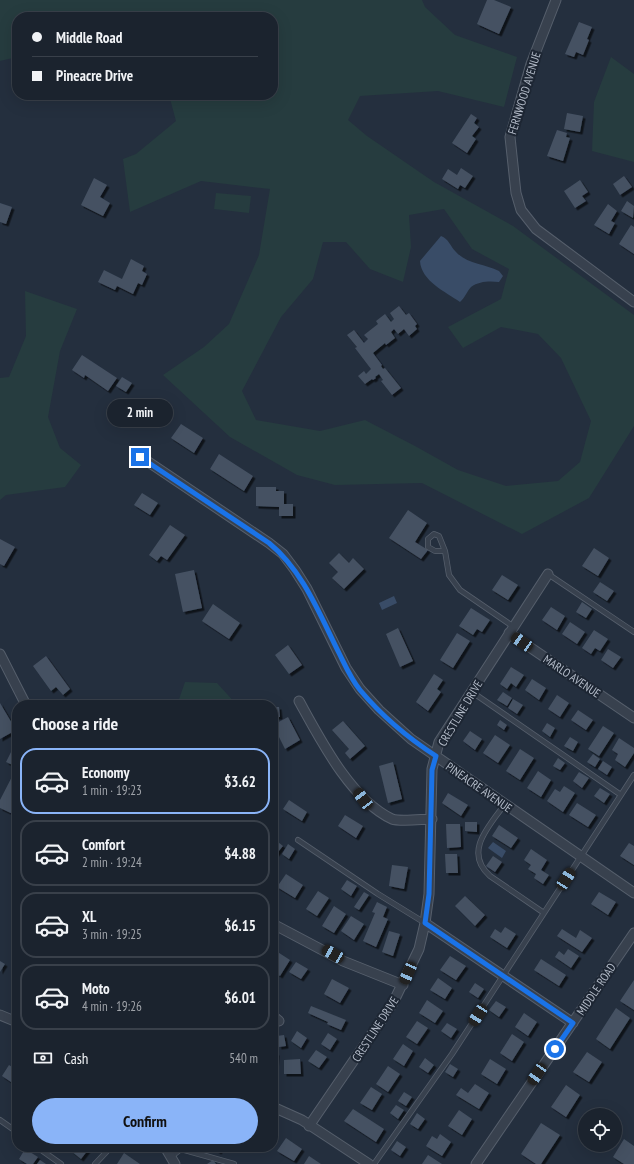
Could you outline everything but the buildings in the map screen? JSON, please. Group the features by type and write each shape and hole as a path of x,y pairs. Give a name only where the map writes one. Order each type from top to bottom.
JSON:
{"street":[{"name":"FERNWOOD AVENUE","path":"556,0 531,64 510,137 516,193 521,210 536,229 634,302"},
{"name":"PINEACRE AVENUE","path":"140,457 269,543 285,556 307,589 346,668 360,690 411,739 634,893"},
{"name":"CRESTLINE DRIVE","path":"309,1126 369,1040 403,985 419,949 425,923 429,894 432,770 439,742 548,574"},
{"name":"MARLO AVENUE","path":"512,630 634,718"},
{"path":"0,654 23,700"},
{"path":"299,701 324,747 363,799 394,819 432,819"},
{"path":"425,923 573,1023"},
{"path":"278,927 343,961 403,985"},
{"name":"MIDDLE ROAD","path":"476,1164 634,933"},
{"path":"0,1015 12,1020"},
{"path":"278,1109 302,1120 369,1164"},
{"path":"168,1152 172,1161"}],"lane":[{"path":"445,551 449,575 460,590 512,630"},
{"path":"548,574 634,632"},
{"path":"472,692 621,795"},
{"path":"374,1164 452,1054 634,775"},
{"path":"505,804 483,834 479,845 478,855 480,863 484,871 490,876 544,913"},
{"path":"298,840 378,894 425,923"},
{"path":"0,1120 12,1128"},
{"path":"44,1152 61,1164"},
{"path":"95,1164 106,1152"},
{"path":"172,1161 179,1152"},
{"path":"192,1152 234,1164"}],"green space":[{"path":"0,0 422,0 425,7 455,35 517,57 504,107 438,91 360,96 348,120 367,136 434,182 513,226 634,315 634,426 589,498 522,534 422,483 335,485 297,475 230,437 163,375 204,347 229,324 259,255 270,189 201,181 130,212 123,159 136,154 176,121 170,100 278,100 278,12 12,12 12,58 0,61","holes":["444,209 472,249 509,269 501,299 448,327 463,348 501,327 538,334 561,358 591,421 580,462 558,481 506,486 458,470 365,420 320,431 256,420 242,391 281,317 313,279 323,242 346,242 370,269 403,282 411,247 409,215"]},
{"path":"611,57 634,74 634,162 592,151 594,102"},
{"path":"216,193 251,196 249,213 214,209"},
{"path":"25,291 77,309 60,351 48,417 60,448 81,465 65,487 6,495 0,500 0,378 9,377 26,336"},
{"path":"185,682 217,683 232,700 179,700"}],"water":[{"path":"441,236 448,241 460,256 499,271 503,276 499,282 485,282 474,285 460,302 441,290 429,280 421,268 420,261"},
{"path":"394,596 397,603 382,610 379,603"},
{"path":"493,842 506,851 502,858 488,848"}],"route":[{"path":"140,457 269,543 283,554 296,570 307,589 346,668 360,690 379,710 411,739 436,756 432,770 429,894 425,923 573,1023 555,1049"}]}
